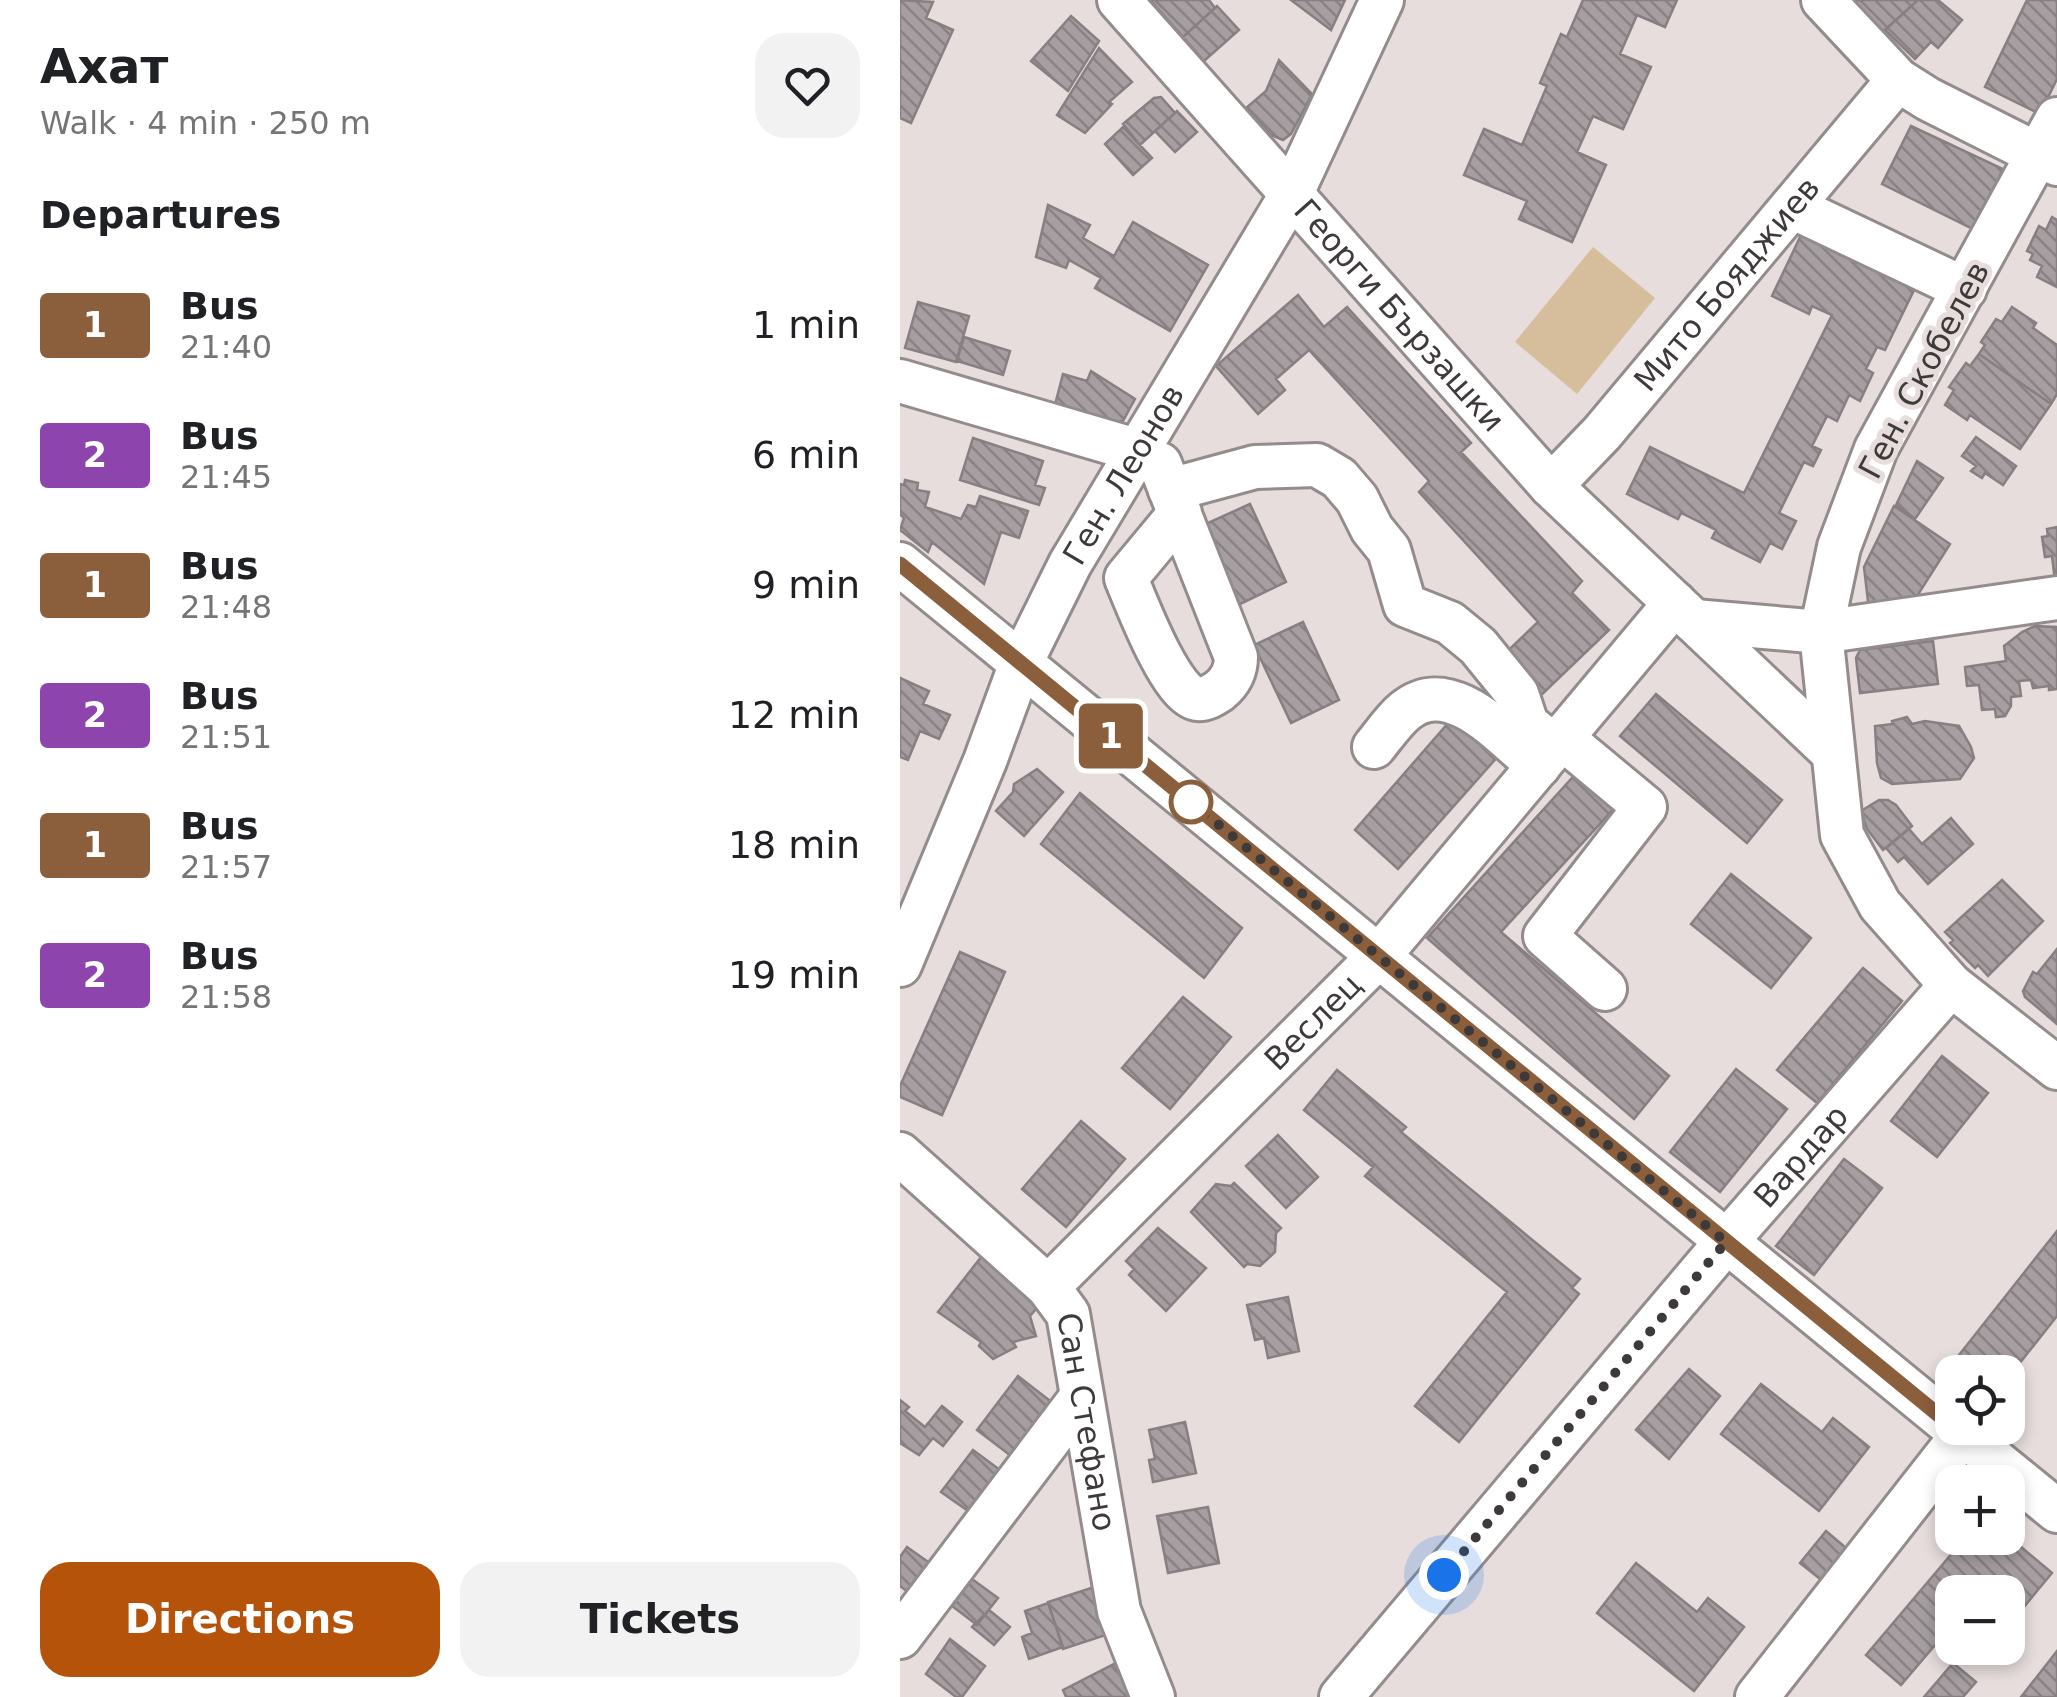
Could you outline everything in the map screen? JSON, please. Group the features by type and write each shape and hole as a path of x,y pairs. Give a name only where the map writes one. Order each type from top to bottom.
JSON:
{"street":[{"name":"Георги Бързашки","path":"1119,0 1551,486 1832,752"},
{"name":"Ген. Леонов","path":"900,965 915,888 1070,564 1291,195 1382,0"},
{"path":"1824,0 1898,80 1928,99 2051,146"},
{"name":"Мито Бояджиев","path":"1551,486 1602,433 1898,80"},
{"name":"Ген. Скобелев","path":"2051,146 1876,449 1839,547 1821,632 1842,835 1880,905 1951,984 2057,1068"},
{"path":"1792,206 1965,289"},
{"path":"900,381 1144,443 1175,502 1254,466 1317,465 1339,478 1358,500 1372,529 1389,550 1406,605 1450,623 1478,646 1517,694 1527,724 1552,750"},
{"path":"900,564 1935,1411"},
{"path":"1685,612 1821,632 2057,598"},
{"name":"Веслец","path":"1048,1287 1379,956 1552,750 1685,612"},
{"path":"1374,747 1408,708 1428,698 1445,699 1461,703 1552,750 1646,808 1545,936 1604,989"},
{"name":"Вардар","path":"1341,1697 1726,1242 1951,984"},
{"name":"Сан Стефано","path":"900,1154 1048,1287 1068,1314 1120,1611 1154,1697"},
{"path":"900,1637 1080,1399"},
{"path":"1757,1697 1945,1445"},
{"path":"1977,1445 2057,1511"}],"shaded area":[{"path":"1593,247 1655,298 1577,394 1515,342"}],"building":[{"path":"900,0 933,2 926,18 953,30 911,123 900,118"},
{"path":"1150,0 1209,0 1215,8 1183,37"},
{"path":"1291,0 1345,0 1331,30"},
{"path":"1583,0 1677,0 1665,27 1637,15 1620,54 1651,67 1623,129 1593,116 1577,152 1606,165 1572,242 1519,219 1527,201 1464,175 1484,129 1522,145 1547,86 1540,83 1561,34 1567,37"},
{"path":"1858,0 1918,0 1878,36 1851,6"},
{"path":"1918,0 1938,0 1962,20 1938,48 1931,42 1915,59 1885,30"},
{"path":"2027,0 2057,0 2057,79 2040,114 1985,87"},
{"path":"1217,6 1239,30 1204,61 1183,37"},
{"path":"1071,16 1099,41 1068,91 1031,61"},
{"path":"1099,48 1132,82 1109,102 1112,104 1085,133 1057,115"},
{"path":"1279,60 1312,94 1291,134 1283,140 1271,135 1246,108 1266,91"},
{"path":"1161,97 1175,113 1140,145 1123,124 1154,98"},
{"path":"1177,111 1197,132 1175,152 1155,131"},
{"path":"1911,126 2003,169 1973,229 1882,184"},
{"path":"1123,127 1152,158 1133,175 1105,144"},
{"path":"1048,205 1090,225 1083,238 1114,256 1133,222 1208,265 1170,331 1095,288 1101,278 1069,260 1066,268 1036,257"},
{"path":"2052,217 2057,220 2057,287 2037,277 2042,266 2030,260 2033,254 2027,251 2039,226 2046,230"},
{"path":"1802,233 1915,288 1885,350 1877,347 1866,369 1873,373 1860,401 1849,395 1837,421 1827,416 1812,446 1821,450 1813,466 1804,462 1779,513 1796,521 1782,549 1770,543 1760,562 1712,538 1716,530 1681,513 1678,519 1627,494 1650,447 1744,493 1832,315 1812,306 1809,314 1772,296"},
{"path":"1298,295 1324,327 1347,307 1471,443 1461,452 1582,581 1572,593 1609,630 1533,703 1496,662 1538,622 1419,492 1429,481 1309,350 1276,379 1285,390 1258,414 1216,366"},
{"path":"918,302 969,316 956,362 905,348"},
{"path":"2012,307 2036,323 2033,328 2057,345 2057,394 2051,404 1979,354 1985,345 1981,342 1996,319 2002,322"},
{"path":"964,337 1010,351 1003,375 957,361"},
{"path":"1979,354 2051,404 2020,449 1970,415 1967,420 1945,405 1954,390 1949,387 1966,363 1970,366"},
{"path":"1091,371 1135,399 1123,421 1093,427 1052,416 1063,374 1087,381"},
{"path":"1976,437 2016,466 2003,485 1985,473 1982,478 1971,471 1976,466 1962,456"},
{"path":"973,438 1043,461 1035,485 1045,488 1039,505 960,480"},
{"path":"1917,461 1943,478 1915,519 1896,505"},
{"path":"905,480 918,483 917,490 929,492 925,507 961,519 968,505 976,507 980,496 1028,511 1019,538 1001,532 984,584 932,542 928,552 900,530 904,518 900,514 900,484 904,485"},
{"path":"1250,504 1286,582 1238,605 1201,526"},
{"path":"1894,506 1950,544 1914,601 1869,610 1864,567"},
{"path":"2057,527 2055,581 2052,556 2045,557 2042,537 2048,536 2047,529"},
{"path":"1303,622 1339,700 1291,723 1254,645"},
{"path":"2035,626 2057,627 2057,689 2033,688 2031,680 2019,681 2021,696 2011,697 2005,716 1996,717 1995,709 1982,710 1979,685 1967,686 1965,667 2006,661 2004,646"},
{"path":"1933,641 1938,684 1860,693 1856,658 1860,650"},
{"path":"900,678 929,691 923,704 950,715 939,739 920,731 908,760 900,757"},
{"path":"1656,694 1782,800 1747,843 1620,736"},
{"path":"1456,714 1500,754 1398,869 1355,830"},
{"path":"1907,717 1912,724 1925,721 1959,726 1974,758 1960,779 1892,784 1881,778 1875,726"},
{"path":"1581,768 1619,803 1501,932 1669,1076 1634,1119 1427,938"},
{"path":"1037,769 1063,792 1024,836 996,811 1013,792 1014,784"},
{"path":"1080,793 1242,928 1204,978 1041,844"},
{"path":"1879,800 1896,805 1912,826 1883,850 1867,829 1861,811"},
{"path":"1951,818 1973,844 1928,884 1904,857 1898,862 1886,848 1909,829 1922,844"},
{"path":"1731,874 1811,938 1771,988 1691,924"},
{"path":"2002,880 2043,921 1988,976 1950,943 1953,940 1945,932"},
{"path":"2057,949 2057,1024 2023,991 2033,972 2037,974"},
{"path":"960,952 1005,972 942,1115 900,1097 900,1086"},
{"path":"1863,968 1902,1001 1817,1103 1777,1070"},
{"path":"1183,997 1231,1037 1170,1109 1122,1068"},
{"path":"1942,1056 1988,1093 1937,1157 1891,1121"},
{"path":"1736,1069 1787,1109 1720,1192 1670,1152"},
{"path":"1337,1070 1406,1127 1401,1132 1580,1279 1572,1288 1579,1294 1459,1442 1415,1406 1507,1292 1365,1176 1373,1167 1304,1110"},
{"path":"1081,1121 1125,1159 1066,1227 1022,1189"},
{"path":"1278,1135 1318,1177 1286,1208 1246,1166"},
{"path":"1844,1159 1882,1188 1814,1275 1776,1246"},
{"path":"1234,1183 1281,1228 1276,1233 1275,1252 1260,1266 1244,1267 1191,1212 1216,1184"},
{"path":"1158,1228 1206,1268 1166,1311 1129,1275 1134,1269 1126,1261"},
{"path":"2057,1231 2057,1316 2025,1356 1959,1355"},
{"path":"989,1247 1041,1303 1030,1316 1036,1336 1013,1342 1016,1347 993,1359 979,1346 981,1342 938,1312"},
{"path":"1288,1297 1299,1351 1268,1358 1264,1338 1255,1340 1247,1305"},
{"path":"1689,1369 1720,1396 1669,1459 1636,1430"},
{"path":"1018,1376 1063,1411 1023,1465 977,1430"},
{"path":"1761,1384 1822,1432 1833,1418 1869,1447 1819,1511 1721,1434"},
{"path":"900,1400 909,1407 905,1411 925,1427 942,1406 962,1422 943,1446 933,1438 919,1455 900,1443"},
{"path":"1185,1422 1196,1473 1153,1482 1149,1460 1155,1459 1149,1430"},
{"path":"973,1450 1012,1479 981,1520 941,1492"},
{"path":"1208,1507 1219,1563 1168,1573 1157,1516"},
{"path":"1826,1531 1859,1559 1834,1590 1800,1563"},
{"path":"907,1547 941,1571 920,1601 900,1586 900,1557"},
{"path":"2025,1550 2052,1573 2025,1606 2025,1575 1935,1575 1935,1645 1901,1685 1866,1655 1951,1555 2025,1555"},
{"path":"1636,1563 1697,1612 1708,1598 1744,1627 1694,1691 1597,1613"},
{"path":"972,1579 998,1598 977,1625 952,1606"},
{"path":"1097,1586 1112,1633 1063,1649 1048,1602"},
{"path":"1048,1603 1063,1647 1029,1659 1022,1637 1032,1633 1025,1611"},
{"path":"989,1610 1010,1627 994,1645 972,1627"},
{"path":"950,1639 985,1666 962,1697 956,1697 926,1674"},
{"path":"2057,1651 2057,1697 2021,1697"},
{"path":"1114,1664 1132,1697 1066,1697 1063,1690"},
{"path":"1951,1665 1976,1682 1963,1697 1924,1697"}],"bus line":[{"name":"1","path":"900,564 1935,1412"}],"route":[{"path":"1191,802 1726,1242 1444,1575"}]}
